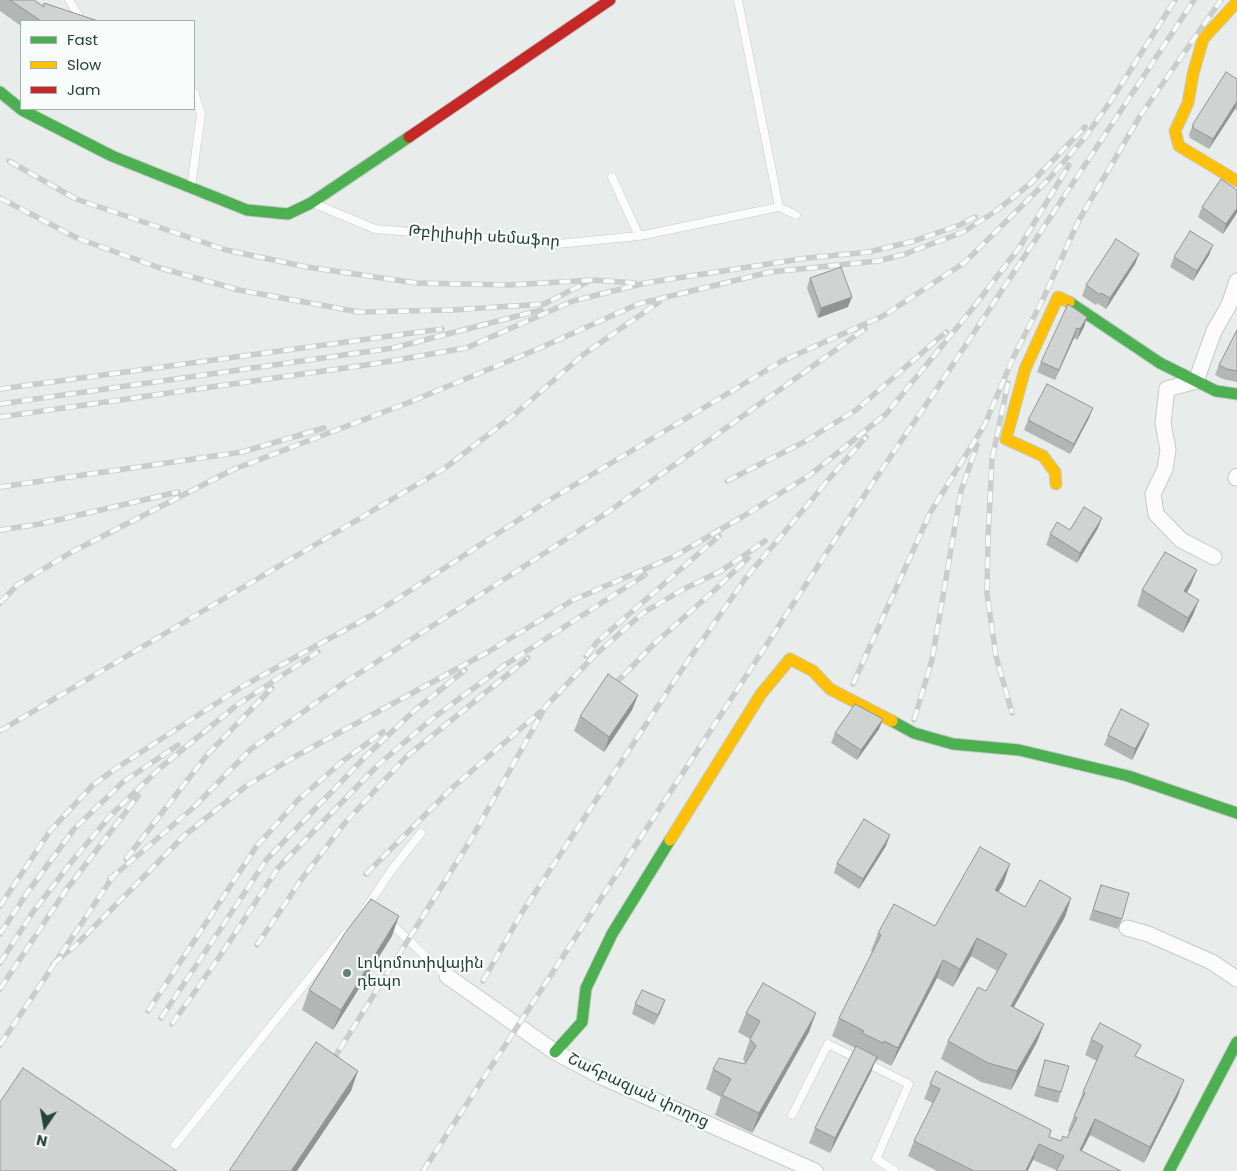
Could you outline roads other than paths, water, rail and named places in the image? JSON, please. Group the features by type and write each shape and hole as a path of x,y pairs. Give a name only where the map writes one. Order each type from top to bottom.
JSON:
{"street":[{"path":"22,110 104,152 191,189 247,210 288,214 312,203 610,0"},
{"path":"1237,2 1203,39 1193,74 1188,103 1175,131 1179,146 1237,181"},
{"path":"0,92 20,108"},
{"path":"1196,381 1214,332 1229,305 1237,281"},
{"path":"1056,484 1055,472 1043,456 1006,439 1025,369 1058,297 1072,304 1160,363 1216,391 1237,394"},
{"path":"1196,381 1167,390 1163,424 1168,450 1165,469 1153,494 1156,514 1168,527 1181,540 1214,557"},
{"path":"555,1052 582,1022 586,988 612,934 761,694 790,659 813,671 830,688 914,733 953,744 1019,750 1119,774 1237,813"},
{"path":"1127,928 1148,934 1212,962 1237,979"},
{"name":"Շահբազյան փողոց","path":"447,976 555,1052 604,1078 815,1171"},
{"path":"1169,1171 1237,1042"}],"lane":[{"path":"70,0 81,20"},
{"path":"738,0 779,207 796,215"},
{"path":"191,189 201,114 195,95"},
{"path":"612,176 639,236"},
{"name":"Թբիլիսիի սեմաֆոր","path":"312,203 375,229 558,244 639,236 779,207"},
{"path":"361,915 373,911 393,868 421,833"},
{"path":"373,911 447,976"},
{"path":"175,1145 348,930"},
{"path":"792,1115 828,1044 909,1084 876,1159 895,1171"}],"railway":[{"path":"0,906 50,831 92,786 115,769 243,686 374,614 546,502 782,361 883,316 964,263 1048,180 1086,136 1175,0"},
{"path":"423,1171 859,503 1194,0"},
{"path":"853,684 930,513 985,424 1013,358 1043,299 1079,220 1140,116 1221,0"},
{"path":"0,603 17,585 70,553 232,470 410,402 540,348 638,304 770,272 878,261 905,254 963,232 996,211 1031,183 1085,127"},
{"path":"9,161 76,199 226,250 307,267 417,283 511,285 592,280 635,283"},
{"path":"53,964 76,945 185,835 246,786 296,756 488,652 573,600 673,557 810,475 886,414 969,313 1019,248 1069,165"},
{"path":"0,198 77,238 157,267 239,290 359,312 451,310 544,304 587,282"},
{"path":"0,417 373,364 466,348 573,301 645,283 807,258 869,252 914,241 960,225 975,217"},
{"path":"0,731 445,468 515,414 584,354 659,302"},
{"path":"0,404 393,348 541,310"},
{"path":"0,389 442,329"},
{"path":"110,879 193,808 251,749 341,685 608,512 865,329"},
{"path":"727,481 804,442 856,410 946,332"},
{"path":"1008,383 992,460 987,594 996,656 1012,713"},
{"path":"0,487 242,452 324,428"},
{"path":"820,489 866,437"},
{"path":"914,720 932,660 961,491 977,445"},
{"path":"483,981 521,914 685,665 745,579 824,485"},
{"path":"0,530 40,524 178,492"},
{"path":"586,656 597,642 719,536"},
{"path":"328,1068 470,841 546,706 594,656 643,613 682,590 721,571 765,541"},
{"path":"608,691 656,642 748,558"},
{"path":"172,1024 278,868 379,764 433,718 505,665 645,575"},
{"path":"0,963 33,912 111,815 160,768 237,705 318,652"},
{"path":"257,945 301,880 344,824 406,757 528,658"},
{"path":"161,1018 267,859 366,756 414,711 465,670"},
{"path":"126,859 207,755 272,688"},
{"path":"366,874 452,788 540,712"},
{"path":"148,1011 256,847 298,800 344,760 383,732"},
{"path":"0,934 27,893 74,829 123,782 178,745"},
{"path":"0,989 66,890 138,796"},
{"path":"0,1045 114,875"}],"place":[{"name":"Լոկոմոտիվային դեպո","path":"347,973"}]}
